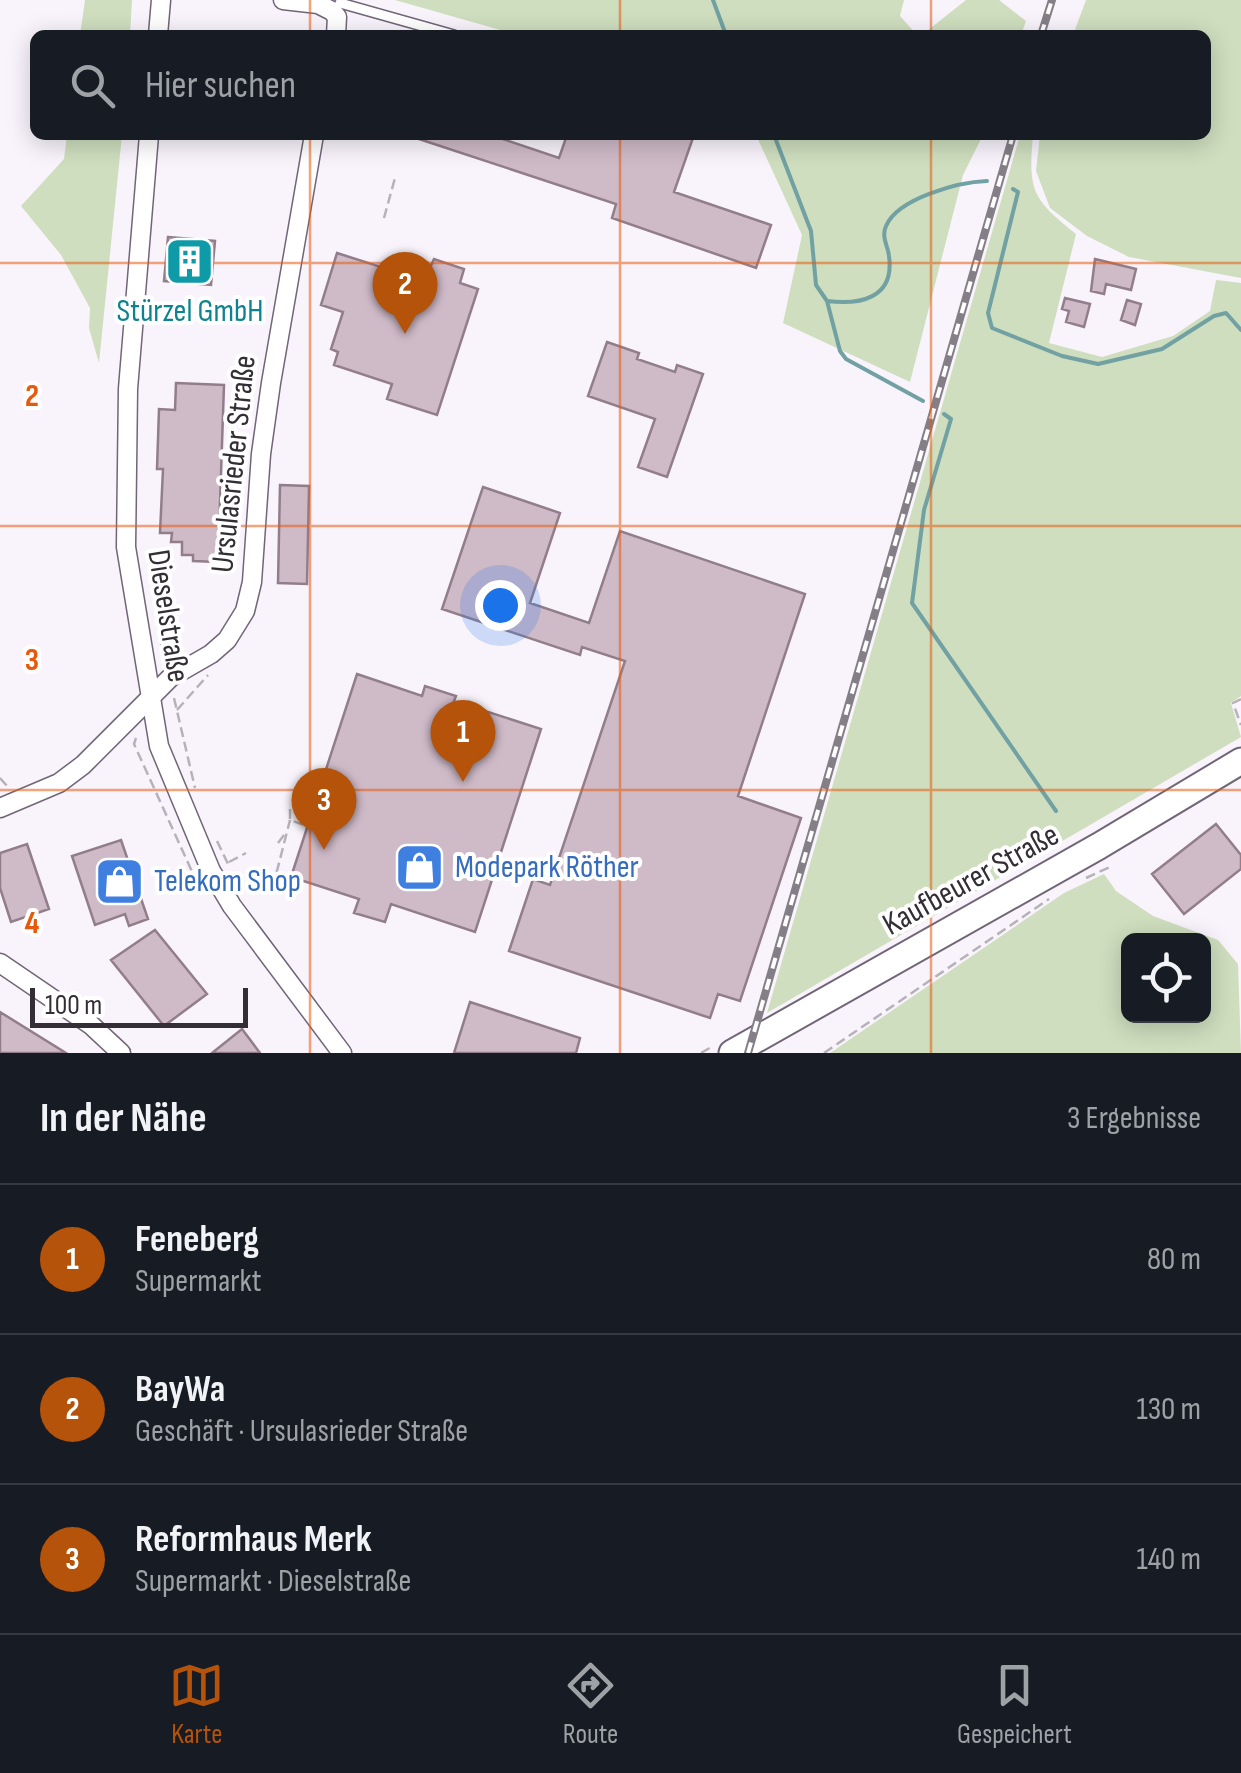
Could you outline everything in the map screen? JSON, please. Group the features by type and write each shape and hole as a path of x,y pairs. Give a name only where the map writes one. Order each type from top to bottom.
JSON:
{"main road":[{"name":"Kaufbeurer Straße","path":"732,1053 1099,846 1241,761"}],"street":[{"path":"158,30 161,0"},
{"path":"283,0 338,4 336,30"},
{"name":"Dieselstraße","path":"149,140 128,389 126,547 160,746 211,871 254,940 342,1053"},
{"name":"Ursulasrieder Straße","path":"0,808 59,783 83,765 171,677 227,640 245,611 252,582 261,454 271,382 313,140"},
{"path":"0,963 91,1024 121,1053"}],"lane":[{"path":"338,4 435,30"}],"path":[{"path":"384,218 396,178"},
{"path":"154,629 166,652 171,677"},
{"path":"1241,698 1234,703 1241,725"},
{"path":"176,712 195,786"},
{"path":"278,843 290,820 290,810"},
{"path":"290,820 307,826"},
{"path":"214,834 230,874"},
{"path":"264,881 277,871 284,834"},
{"path":"228,863 246,853"},
{"path":"1084,878 1112,866"},
{"path":"824,1053 1062,890"}],"green space":[{"path":"85,0 132,0 130,30 81,30"},
{"path":"395,0 904,0 900,16 913,30 500,30"},
{"path":"966,0 999,0 1026,21 1023,30 928,30"},
{"path":"1086,0 1241,0 1241,278 1129,257 1087,236 1050,208 1036,171 1039,140 1211,140 1211,30 1075,30"},
{"path":"66,140 121,140 99,363 89,328 90,308 61,255 21,206 64,159"},
{"path":"758,140 980,140 963,175 910,382 783,323 802,235"},
{"path":"1019,140 1033,140 1031,169 1036,192 1050,212 1076,234 1049,343 1102,357 1173,336 1210,311 1216,280 1241,283 1241,696 1231,703 1241,737 767,1013"},
{"path":"1104,874 1116,891 1153,916 1199,933 1121,933 1121,1023 1211,1023 1211,937 1218,940 1238,964 1241,1053 830,1053 1064,893"}],"building":[{"path":"422,140 506,140 559,158 565,140 692,140 674,192 771,225 756,268 612,218 616,204"},
{"name":"Stürzel GmbH","path":"168,237 215,241 211,285 164,281"},
{"path":"337,253 384,268 387,260 398,264 396,272 424,281 434,259 464,269 460,283 478,289 437,415 387,399 392,384 334,365 338,352 331,349 343,312 321,305"},
{"path":"1095,259 1136,269 1131,290 1106,284 1104,294 1091,291"},
{"path":"1065,298 1090,304 1084,327 1066,322 1069,311 1062,309"},
{"path":"1127,300 1141,304 1135,325 1121,320"},
{"path":"607,342 639,353 637,359 675,372 677,365 703,374 667,477 638,467 655,419 588,396"},
{"path":"176,383 224,385 218,562 193,561 193,555 182,555 182,542 171,542 172,533 160,533 163,469 157,469 159,409 175,410"},
{"path":"280,485 309,486 307,584 278,583"},
{"path":"483,487 560,513 530,603 589,623 620,531 805,594 738,796 801,818 740,1001 718,994 710,1018 509,951 533,879 550,885 625,661 582,647 580,655 442,609"},
{"path":"357,674 422,696 425,686 456,696 454,701 541,729 475,932 391,904 385,922 354,913 359,899 291,877"},
{"path":"1216,824 1241,855 1241,869 1184,914 1152,874"},
{"path":"121,840 148,919 129,926 125,914 95,925 72,856"},
{"path":"27,844 49,909 11,922 0,888 0,853"},
{"path":"155,930 207,994 164,1026 111,960"},
{"path":"470,1002 580,1038 576,1053 454,1053"},
{"path":"0,1012 66,1053 0,1053"},
{"path":"242,1029 260,1053 212,1053"}],"waterway":[{"path":"713,0 724,30"},
{"path":"776,140 811,231 816,285 827,301 862,300 880,290 889,270 886,226 903,207 946,188 987,181"},
{"path":"1013,189 1018,192 988,313 992,328 1062,356 1098,364 1162,349 1214,316 1226,313 1241,330"},
{"path":"827,301 840,351 846,359 923,401"},
{"path":"944,414 951,419 924,510 912,603 1056,811"}],"railway":[{"path":"1043,30 1052,0"},
{"path":"748,1053 1012,140"}],"place":[{"name":"Stürzel GmbH","path":"190,261"},
{"name":"BayWa","path":"405,334"},
{"name":"Feneberg","path":"463,782"},
{"name":"Reformhaus Merk","path":"324,850"},
{"name":"Modepark Röther","path":"420,867"},
{"name":"Telekom Shop","path":"119,881"}]}
